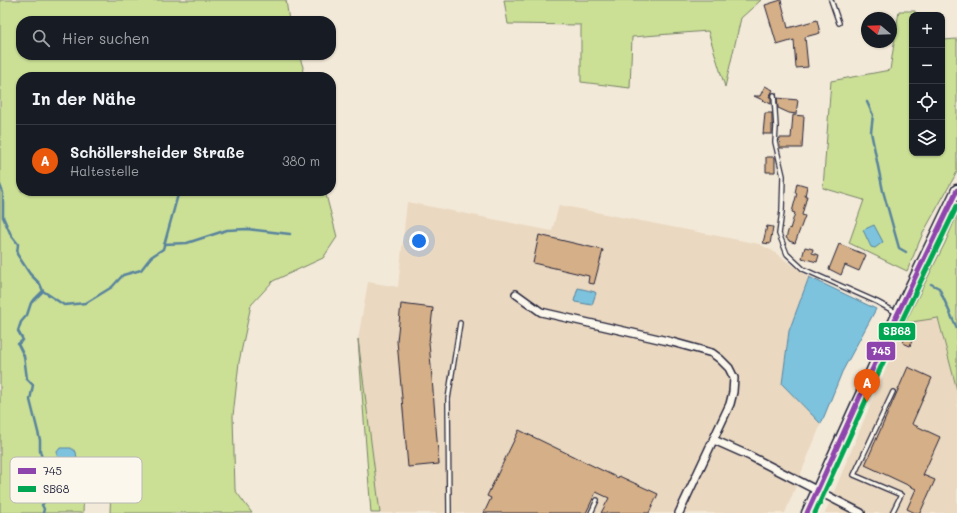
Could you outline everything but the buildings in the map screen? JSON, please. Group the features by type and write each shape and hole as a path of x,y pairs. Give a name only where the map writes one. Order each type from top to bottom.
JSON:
{"street":[{"path":"807,513 898,313 957,190"},
{"path":"516,294 541,312 672,342 712,353 729,368 734,378 730,404 680,513"},
{"path":"714,440 750,456 861,513"}],"lane":[{"path":"831,0 839,23"},
{"path":"774,95 776,127 775,142 783,176 782,212 779,234 787,254 803,270 877,302 898,313"},
{"path":"449,513 448,399 460,323"},
{"path":"892,513 901,495 854,475 893,392"},
{"path":"591,513 597,500"}],"shaded area":[{"path":"407,202 552,231 559,205 759,244 771,250 809,277 789,331 782,384 821,424 785,513 380,513 358,339 368,282 398,287"},
{"path":"937,318 957,390 957,513 825,513 905,323"}],"green space":[{"path":"0,0 286,0 288,16 16,16 16,60 301,60 303,67 302,72 16,72 16,196 326,196 337,237 323,258 273,281 251,305 239,362 233,416 235,490 252,513 110,513 110,503 142,503 142,457 10,457 10,503 83,503 83,513 0,513"},
{"path":"504,0 761,0 741,18 725,87 708,31 632,37 630,88 581,82 581,25 508,24"},
{"path":"899,11 915,11 909,12 909,156 945,156 945,40 957,39 957,172 923,233 907,271 849,243 864,200 823,188 831,81 890,70 893,48 897,48 897,24"},
{"path":"957,215 957,390 938,318 905,323 945,243"},
{"path":"358,339 380,513 371,513"}],"water":[{"path":"874,225 883,242 875,248 871,247 863,230"},
{"path":"809,277 876,309 842,372 821,424 782,384 789,331"},
{"path":"578,288 596,293 592,305 574,301"},
{"path":"60,448 71,448 76,452 77,457 57,457 57,452"}],"waterway":[{"path":"867,102 873,115 871,132 883,191 899,248 906,252"},
{"path":"0,185 3,193 3,217 11,235 18,244 17,254 30,274 40,284 43,291 31,303 27,315 21,322 18,331 23,340 18,344 24,356 27,379 33,385 30,400 40,440 42,457"},
{"path":"43,291 64,305 86,303 112,287 123,275 141,270 151,257 163,249 178,196"},
{"path":"164,244 187,243 227,230 247,229 290,234"},
{"path":"931,284 939,288 957,329"},
{"path":"43,503 42,505 44,509 43,513"}],"transit line":[{"name":"745","path":"807,513 898,313 957,190"},
{"name":"SB68","path":"815,513 904,316 957,206"}],"place":[{"name":"Schöllersheider Straße","path":"867,402"}]}
